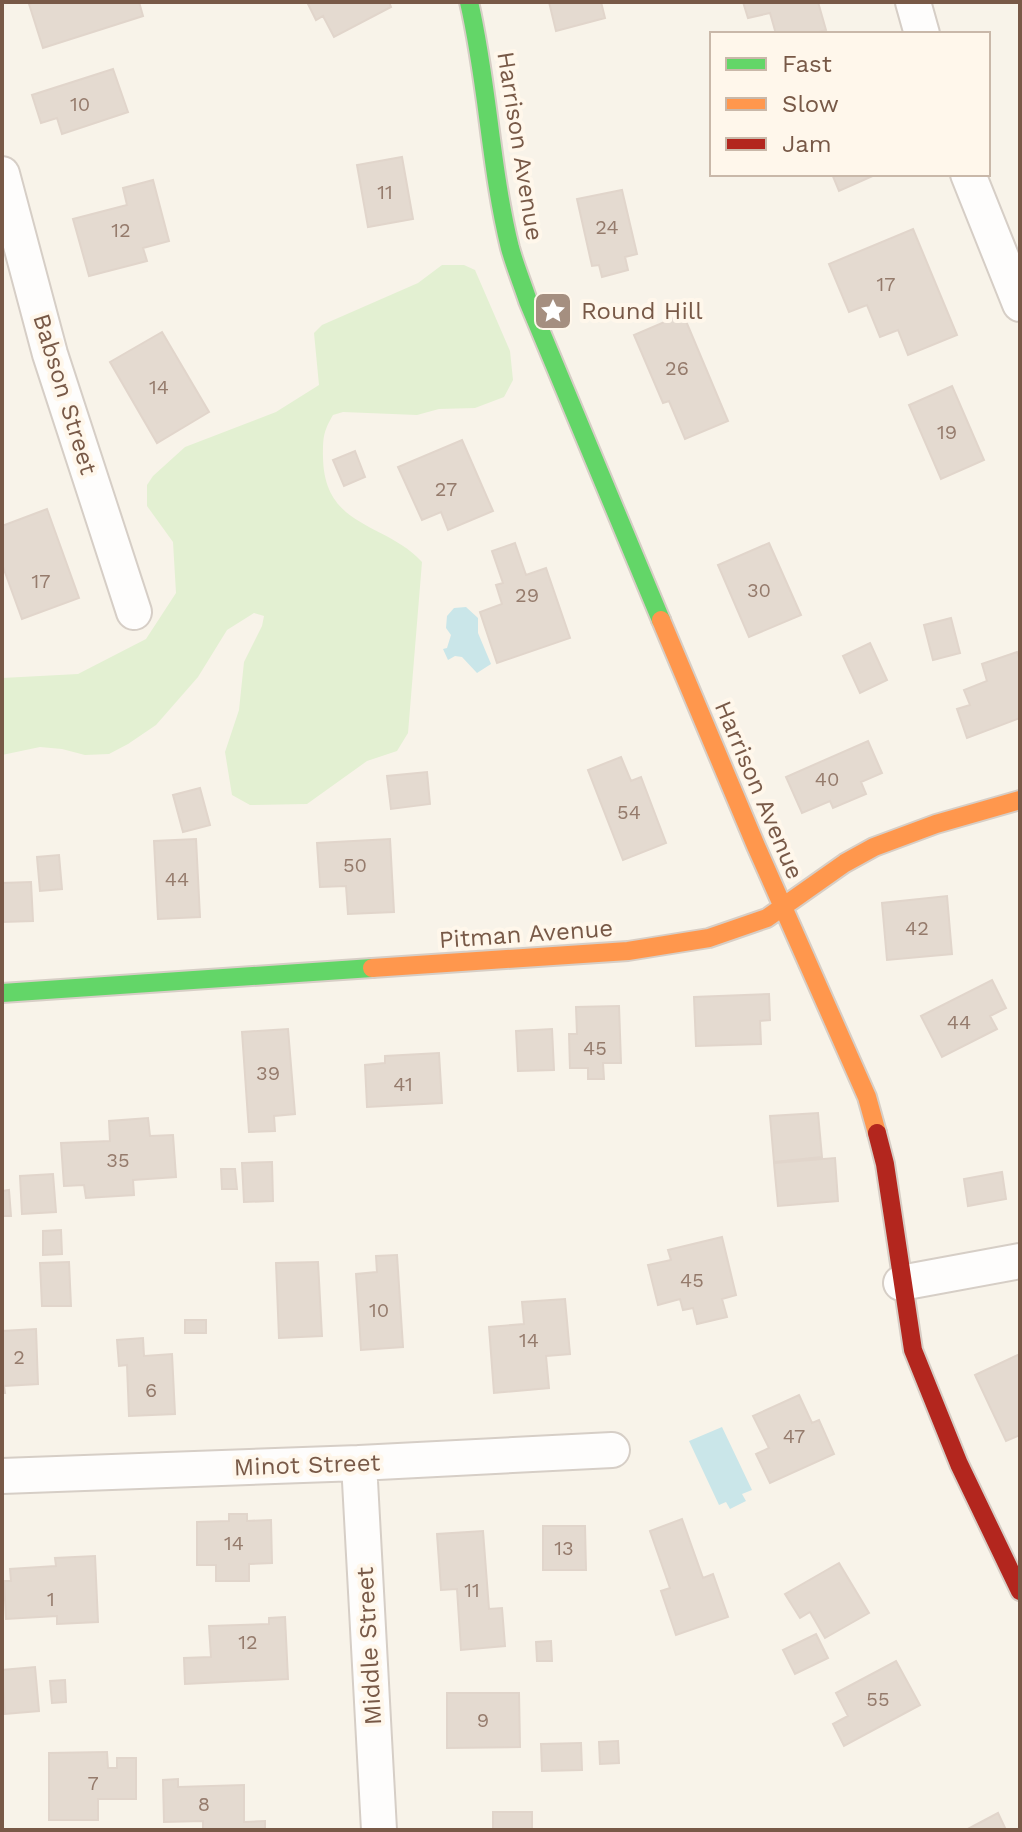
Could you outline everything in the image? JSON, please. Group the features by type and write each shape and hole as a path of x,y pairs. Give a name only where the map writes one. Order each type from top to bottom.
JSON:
{"street":[{"name":"Harrison Avenue","path":"469,2 482,59 504,220 528,301 876,1122 910,1336 921,1374 959,1464 1020,1591"},
{"path":"913,2 921,32"},
{"name":"Babson Street","path":"2,174 50,354 134,612"},
{"path":"969,176 1020,304"},
{"name":"Pitman Avenue","path":"2,993 628,951 715,936 749,925 783,908 851,859 890,840 928,825 1020,800"},
{"path":"901,1283 1020,1261"},
{"name":"Minot Street","path":"2,1476 612,1450"},
{"name":"Middle Street","path":"359,1463 379,1830"}],"green space":[{"path":"442,265 464,265 475,270 510,351 513,380 504,397 475,408 439,409 417,415 343,412 333,415 324,440 326,481 334,498 359,522 407,549 422,562 408,733 397,751 367,761 307,804 250,805 232,795 225,752 239,710 244,662 262,626 264,616 254,613 227,630 198,677 156,725 128,744 109,754 85,755 40,747 2,755 2,678 78,674 146,639 176,593 173,542 147,506 147,485 153,476 185,447 276,412 319,385 314,333 322,325 418,283"}],"water":[{"path":"466,607 478,618 478,633 491,664 477,673 462,657 455,656 448,660 443,649 447,648 451,635 446,628 447,616 454,608"},
{"path":"722,1427 752,1490 742,1494 746,1501 730,1509 726,1502 719,1505 689,1441"}],"building":[{"path":"139,2 143,16 43,48 29,4"},
{"path":"307,2 389,2 391,7 334,37 323,16 316,20"},
{"path":"549,2 601,2 605,18 556,31"},
{"path":"743,2 818,2 826,30 775,32 770,13 748,18"},
{"path":"113,69 128,112 62,134 57,118 41,123 32,95"},
{"path":"402,157 413,219 368,227 357,165"},
{"path":"833,176 873,176 839,191"},
{"path":"153,180 169,241 143,248 147,261 89,276 73,219 127,205 123,188"},
{"path":"622,190 637,254 625,257 628,270 602,277 599,265 592,266 577,199"},
{"path":"913,229 957,335 908,355 898,330 880,337 867,305 849,312 829,264"},
{"path":"683,314 728,421 685,439 669,401 663,403 634,335"},
{"path":"162,332 209,412 157,443 110,362"},
{"path":"952,386 984,460 941,479 909,405"},
{"path":"462,440 493,511 448,530 441,512 422,520 398,467"},
{"path":"355,451 365,477 344,486 333,460"},
{"path":"47,509 79,598 22,619 2,564 2,526"},
{"path":"515,543 526,575 546,568 570,638 497,663 480,612 502,604 496,585 503,583 492,551"},
{"path":"769,543 801,615 749,637 718,565"},
{"path":"951,618 960,653 933,660 924,625"},
{"path":"870,643 887,680 860,693 843,656"},
{"path":"1017,652 1020,660 1020,718 967,738 957,709 970,705 964,690 987,681 982,664"},
{"path":"868,741 882,773 861,782 866,794 833,808 830,801 802,813 786,777"},
{"path":"621,757 631,781 641,777 666,843 623,860 588,770"},
{"path":"427,772 430,804 391,809 387,776"},
{"path":"200,788 210,825 183,832 173,795"},
{"path":"196,839 200,917 158,919 154,841"},
{"path":"390,839 394,912 348,914 346,886 320,887 317,843"},
{"path":"59,855 62,889 40,891 37,857"},
{"path":"31,882 33,921 2,922 2,883"},
{"path":"947,896 952,954 887,960 882,903"},
{"path":"992,980 1006,1008 990,1016 997,1029 942,1057 921,1016"},
{"path":"769,994 770,1020 760,1021 761,1044 696,1046 694,997"},
{"path":"619,1006 621,1063 603,1063 604,1079 588,1079 588,1068 570,1068 569,1034 577,1034 576,1007"},
{"path":"288,1029 295,1114 274,1116 275,1131 249,1132 242,1032"},
{"path":"552,1029 554,1070 518,1071 516,1031"},
{"path":"439,1053 442,1103 367,1107 365,1065 385,1063 385,1056"},
{"path":"818,1113 822,1157 774,1162 770,1116"},
{"path":"148,1118 150,1136 173,1135 176,1177 133,1180 134,1195 86,1198 84,1185 64,1186 61,1143 110,1141 109,1121"},
{"path":"835,1158 838,1201 778,1206 774,1163"},
{"path":"272,1162 273,1201 244,1202 242,1163"},
{"path":"221,1169 235,1169 237,1189 222,1189"},
{"path":"1002,1172 1006,1199 968,1206 964,1179"},
{"path":"53,1174 56,1212 22,1214 20,1176"},
{"path":"9,1190 11,1216 2,1216 2,1191"},
{"path":"61,1230 62,1254 43,1255 43,1231"},
{"path":"722,1237 736,1295 722,1299 727,1317 697,1324 693,1308 683,1310 680,1299 658,1305 648,1265 671,1260 668,1250"},
{"path":"397,1255 403,1347 361,1350 356,1274 377,1272 376,1256"},
{"path":"69,1262 71,1306 42,1306 40,1263"},
{"path":"318,1262 322,1336 279,1338 276,1263"},
{"path":"565,1299 570,1354 546,1356 549,1388 494,1393 489,1327 524,1324 522,1302"},
{"path":"185,1320 206,1320 206,1333 185,1333"},
{"path":"36,1329 38,1384 4,1386 5,1393 2,1393 2,1331"},
{"path":"143,1338 144,1356 172,1354 175,1414 129,1416 127,1365 119,1366 117,1340"},
{"path":"1020,1354 1020,1435 1006,1441 975,1375"},
{"path":"799,1395 812,1423 819,1420 834,1454 770,1483 756,1454 769,1448 753,1416"},
{"path":"229,1514 247,1514 247,1521 271,1520 272,1563 249,1564 249,1581 216,1581 216,1565 197,1565 197,1522 229,1521"},
{"path":"682,1519 703,1578 713,1574 728,1617 676,1635 661,1591 670,1588 650,1531"},
{"path":"543,1526 585,1526 586,1570 543,1570"},
{"path":"483,1531 489,1609 502,1608 505,1646 461,1650 457,1589 441,1590 437,1534"},
{"path":"95,1556 98,1622 57,1624 57,1616 6,1619 4,1581 11,1581 10,1569 56,1566 55,1558"},
{"path":"839,1563 869,1613 825,1638 810,1612 800,1618 785,1594"},
{"path":"285,1617 288,1679 185,1684 184,1658 211,1657 209,1626 269,1624 269,1618"},
{"path":"816,1634 828,1658 795,1674 783,1650"},
{"path":"551,1641 552,1661 537,1661 536,1642"},
{"path":"896,1661 920,1705 844,1746 833,1724 848,1716 836,1693"},
{"path":"35,1667 39,1711 5,1714 2,1670"},
{"path":"65,1680 66,1702 52,1703 50,1681"},
{"path":"447,1693 519,1693 520,1747 447,1748"},
{"path":"618,1741 619,1763 600,1764 599,1742"},
{"path":"581,1743 582,1770 542,1771 541,1744"},
{"path":"107,1752 108,1768 117,1768 117,1758 136,1758 136,1799 98,1799 98,1820 49,1820 49,1753"},
{"path":"178,1779 178,1787 244,1785 244,1822 265,1821 265,1830 203,1830 203,1821 164,1822 163,1780"},
{"path":"493,1812 532,1812 532,1830 493,1830"},
{"path":"998,1813 1006,1830 966,1830"}],"traffic: fast":[{"path":"469,2 503,217 512,255 528,301 661,620"},
{"path":"2,993 372,968"}],"traffic: slow":[{"path":"661,620 867,1097 877,1133"},
{"path":"372,968 628,951 709,938 767,918 845,863 874,847 936,824 1020,800"}],"traffic: jam":[{"path":"877,1133 885,1164 913,1350 959,1464 1020,1591"}],"place":[{"name":"Round Hill","path":"553,311"}]}
